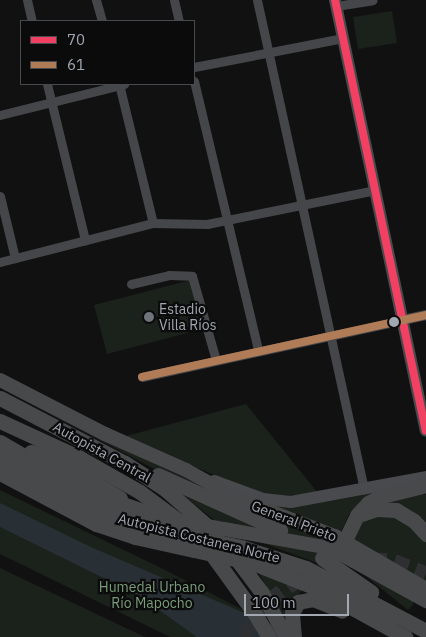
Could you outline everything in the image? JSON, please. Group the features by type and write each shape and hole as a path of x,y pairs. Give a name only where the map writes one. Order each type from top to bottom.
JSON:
{"highway":[{"name":"Autopista Central","path":"0,397 7,406 96,446 149,478 205,523 244,567 288,631"},
{"name":"Autopista Central","path":"0,421 64,449 151,499 195,535 218,559 269,637"},
{"path":"0,442 86,492 163,518"},
{"path":"96,446 280,530"},
{"path":"119,480 53,453 30,452 58,461 131,504 163,518"},
{"name":"Autopista Costanera Norte","path":"0,457 99,511 174,534 241,547 306,568 426,631"},
{"name":"Autopista Costanera Norte","path":"0,473 96,524 135,538 253,563 316,588 404,637"},
{"path":"346,538 353,522 364,507 377,498 426,485"},
{"path":"353,522 369,511 389,508 408,516 426,534"},
{"path":"322,558 368,589 408,621"},
{"path":"347,565 368,589"},
{"path":"288,631 294,606 308,599 390,629"},
{"path":"254,612 262,637"}],"main road":[{"path":"336,3 426,430"},
{"name":"General Prieto","path":"0,380 118,440 186,470 240,500 335,536 421,592"},
{"path":"186,470 276,501 300,501 426,477"},
{"name":"General Prieto","path":"163,518 330,548 421,592"}],"street":[{"path":"27,0 32,20"},
{"path":"96,0 102,20"},
{"path":"174,0 179,20"},
{"path":"257,0 364,489"},
{"path":"336,3 373,0"},
{"path":"195,67 343,38"},
{"path":"47,85 85,240"},
{"path":"0,115 117,85"},
{"path":"121,85 153,223"},
{"path":"195,85 258,350"},
{"path":"0,262 153,223 191,226 228,221 376,190"},
{"path":"0,196 15,258"},
{"path":"131,284 169,275 192,276 216,360"},
{"path":"142,377 330,334 426,315"}],"green space":[{"path":"392,11 397,43 358,49 353,17"},
{"name":"Estadio Villa Ríos","path":"191,280 203,329 107,354 94,305"},
{"path":"0,388 329,538 348,551 218,523 178,491 187,486"},
{"path":"246,404 318,493 288,496 258,493 122,437"},
{"path":"426,481 351,511 339,535 261,500"},
{"name":"Humedal Urbano Río Mapocho","path":"0,490 161,568 296,637 170,637 0,554"},
{"path":"418,493 426,495 426,528 381,501"},
{"path":"391,511 426,540 426,584 347,540 356,521"},
{"path":"264,540 310,547 336,555 369,572 413,599 413,605 408,610 348,562 325,553 315,556 319,560 317,563 263,543"},
{"path":"0,568 109,620 145,637 0,637"},
{"path":"257,570 305,589 289,601 285,619"}],"shaded area":[{"path":"0,503 93,548 300,637 197,637 138,595 0,527"}],"tunnel":[{"path":"372,559 394,561 426,573"},
{"path":"242,637 269,600 304,575"}],"transit line":[{"name":"70","path":"335,0 426,430"},
{"name":"61","path":"142,377 426,315"}],"place":[{"name":"Estadio Villa Ríos","path":"149,317"}]}
